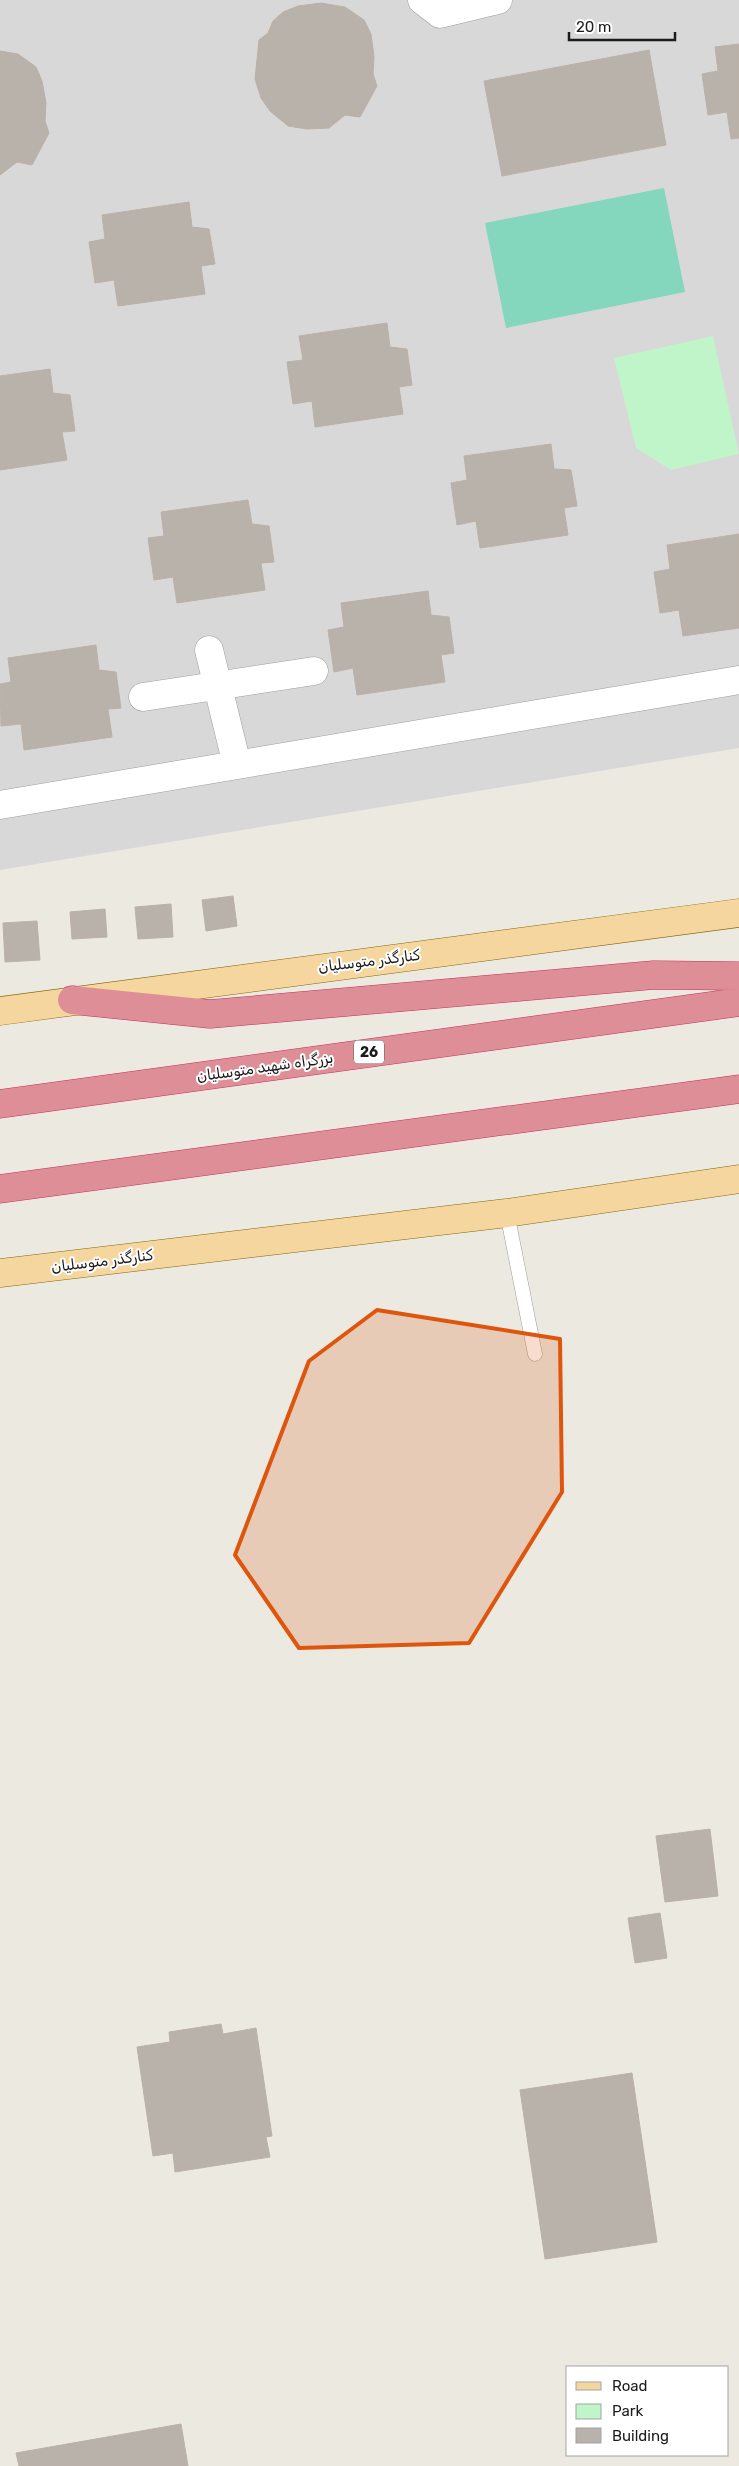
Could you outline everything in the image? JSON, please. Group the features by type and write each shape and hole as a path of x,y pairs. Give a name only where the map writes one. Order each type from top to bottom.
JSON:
{"highway":[{"path":"72,1000 210,1014 654,975 739,976"},
{"name":"بزرگراه شهید متوسلیان","path":"0,1104 739,1002"},
{"path":"0,1189 739,1088"}],"main road":[{"name":"کنارگذر متوسلیان","path":"0,1011 739,913"},
{"name":"کنارگذر متوسلیان","path":"0,1274 507,1213 739,1179"}],"street":[{"path":"422,0 440,14 498,0"},
{"path":"209,650 237,765"},
{"path":"143,697 314,671"},
{"path":"0,805 739,680"}],"lane":[{"path":"507,1213 535,1354"}],"highlighted area":[{"path":"377,1310 560,1339 562,1492 469,1643 299,1648 235,1555 309,1361"}],"shaded area":[{"path":"0,0 739,0 739,748 0,870"}],"green space":[{"path":"664,188 685,292 506,328 485,223"},
{"path":"713,336 739,454 671,470 636,448 614,358"}],"building":[{"path":"321,3 345,7 364,20 371,34 374,57 373,74 377,86 360,117 345,115 329,128 307,129 288,126 270,111 261,98 255,79 259,40 268,33 273,21 283,12 298,6"},
{"path":"739,44 739,138 731,139 727,112 708,115 702,74 718,71 715,47"},
{"path":"649,50 666,145 502,176 484,81"},
{"path":"0,51 18,54 36,67 42,81 46,103 45,121 49,133 32,165 17,162 0,175"},
{"path":"189,202 192,227 209,229 215,264 201,266 205,294 118,306 114,280 95,283 89,242 105,239 102,215"},
{"path":"387,323 390,347 407,349 412,385 399,387 403,414 315,427 312,401 293,404 287,362 303,360 299,336"},
{"path":"50,369 53,393 70,395 75,431 62,432 67,460 0,470 0,376"},
{"path":"551,444 554,469 571,470 577,506 564,508 568,535 480,548 476,521 457,525 451,483 467,480 464,456"},
{"path":"248,500 252,524 269,526 274,562 261,563 265,590 177,603 173,577 154,580 148,538 164,536 161,512"},
{"path":"739,534 739,628 683,636 679,610 660,613 654,572 670,569 667,545"},
{"path":"428,591 431,615 449,617 454,653 441,655 445,682 357,695 353,668 334,672 328,630 344,627 341,603"},
{"path":"96,645 99,670 116,672 121,708 108,709 112,737 24,750 21,724 1,726 0,684 11,682 8,658"},
{"path":"233,896 237,926 206,931 202,900"},
{"path":"171,904 173,937 138,939 135,907"},
{"path":"105,909 107,937 72,939 70,912"},
{"path":"37,921 40,960 5,962 3,923"},
{"path":"710,1829 718,1896 665,1902 656,1836"},
{"path":"660,1913 667,1958 635,1963 628,1918"},
{"path":"221,2024 223,2034 256,2028 272,2136 266,2137 270,2157 175,2172 173,2153 153,2156 137,2047 170,2042 169,2032"},
{"path":"632,2073 657,2242 545,2259 520,2090"},
{"path":"181,2424 188,2466 19,2466 16,2453"}]}
